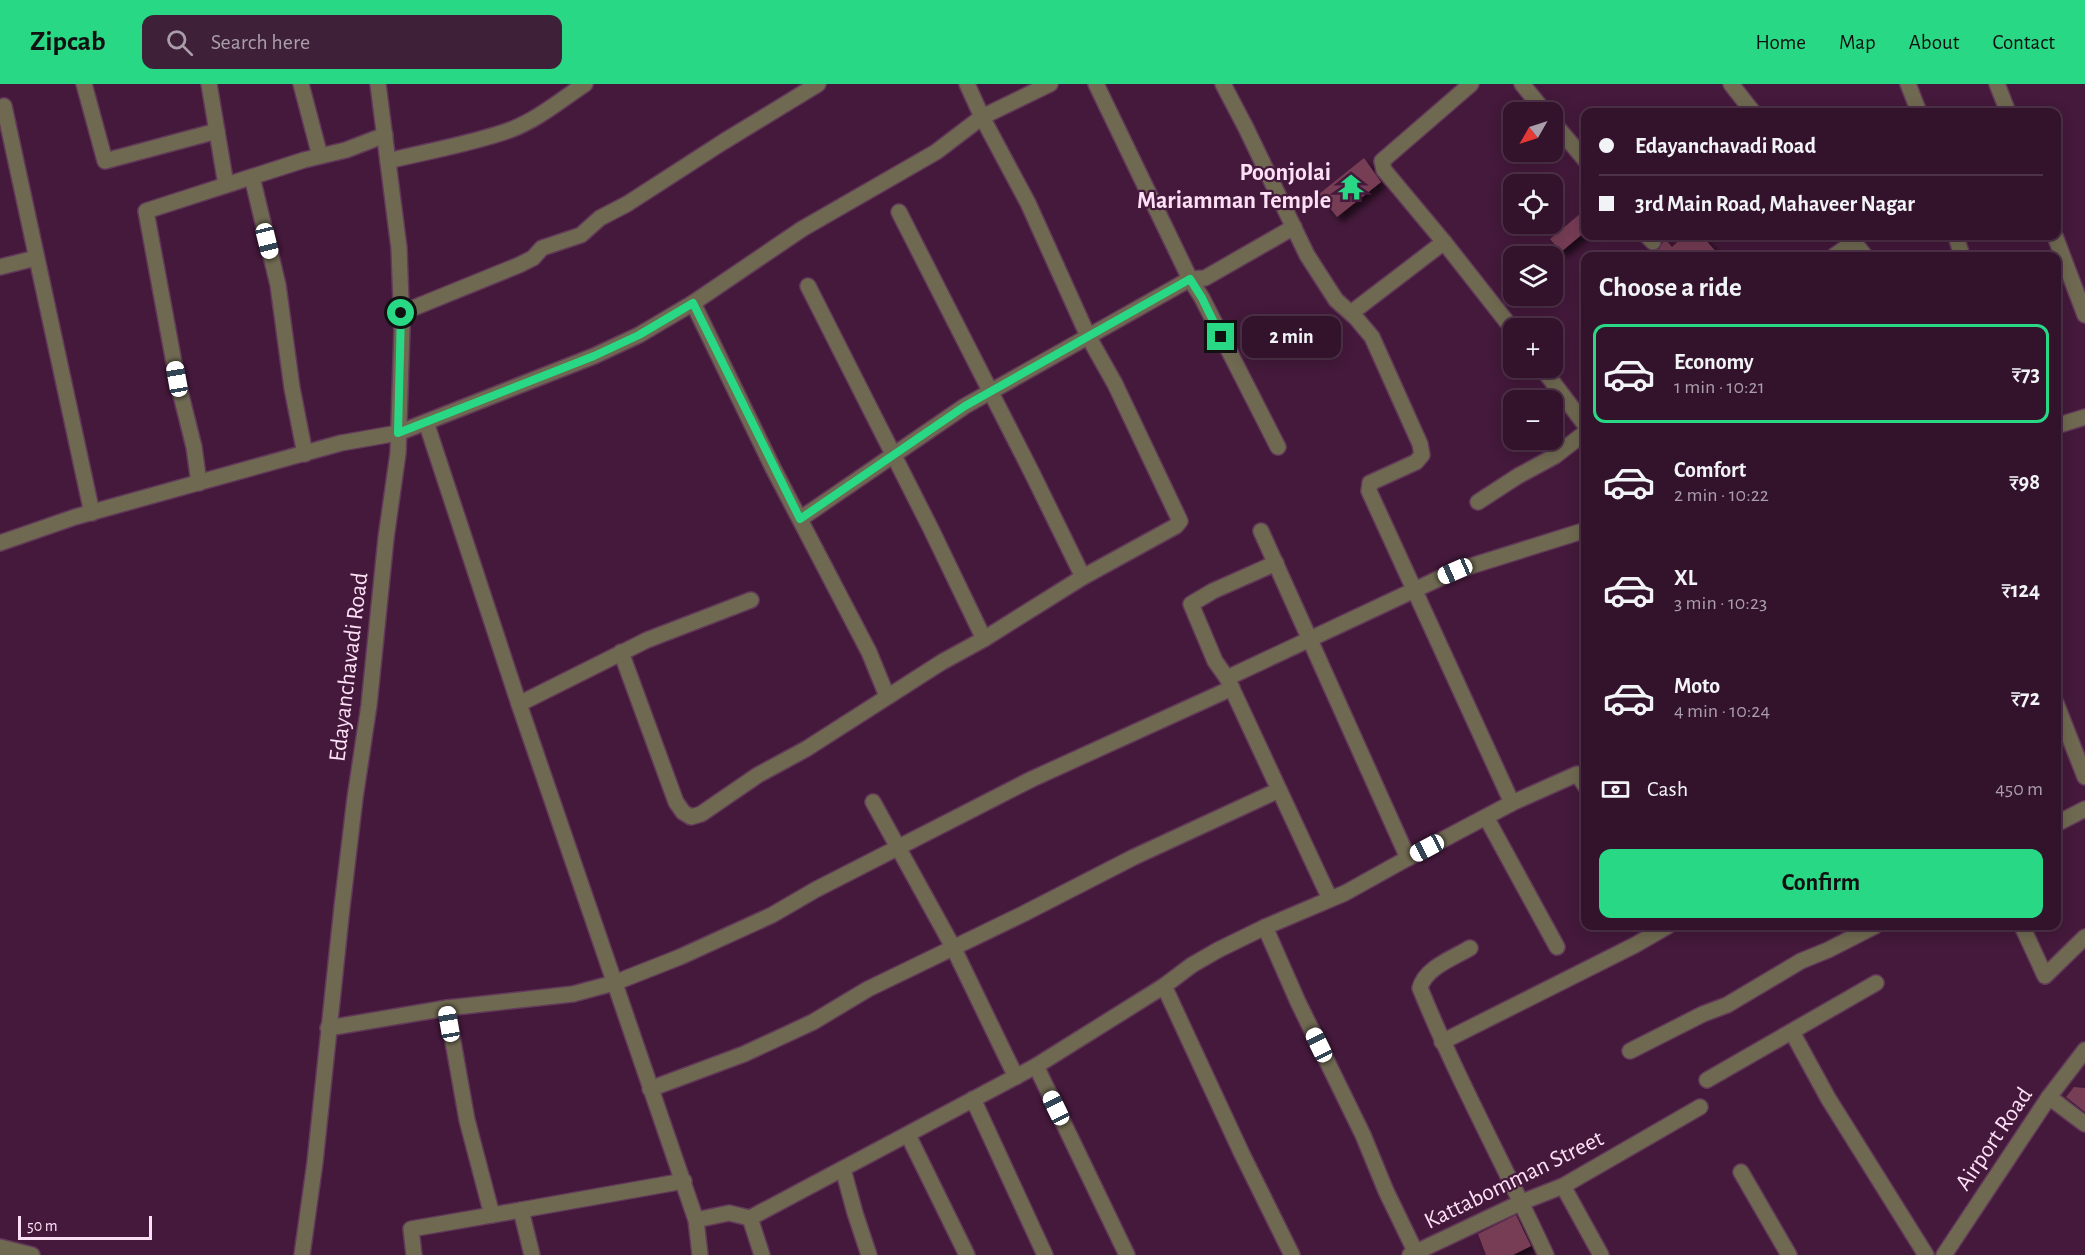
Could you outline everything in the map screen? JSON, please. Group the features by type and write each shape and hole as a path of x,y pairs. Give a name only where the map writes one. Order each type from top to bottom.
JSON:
{"street":[{"path":"84,84 105,161 217,131"},
{"path":"208,84 226,185"},
{"path":"301,84 320,156"},
{"name":"Edayanchavadi Road","path":"302,1255 315,1162 328,1028 398,453 401,313 399,248 378,84"},
{"path":"388,161 482,139 512,129 542,113 585,84"},
{"path":"401,313 519,265 542,249 580,235 600,218 627,204 818,84"},
{"path":"621,652 676,802 683,812 691,817 701,814 758,775 806,749 942,662 984,639 1083,577 1176,526 1180,521 1115,384 1088,336 1028,203 967,84"},
{"path":"0,543 92,513 341,443 398,433 594,356 639,335 693,303 802,229 936,152 982,117 1050,84"},
{"path":"1096,84 1190,279 1202,298 1278,447"},
{"path":"1223,84 1307,255 1336,300 1364,326 1420,444 1422,455 1416,462 1370,483 1369,491 1512,803"},
{"path":"1472,84 1382,161 1384,170 1504,318"},
{"path":"1522,84 1537,102"},
{"path":"1731,84 1750,108"},
{"path":"1908,84 1917,108"},
{"path":"1997,84 2006,108"},
{"path":"3,106 92,513"},
{"path":"1563,134 1581,155"},
{"path":"199,483 194,447 177,379 146,211 320,156 346,150 385,135"},
{"path":"252,177 278,285 292,388 305,454"},
{"path":"899,212 1083,577"},
{"path":"800,519 893,454 990,391 1190,279 1205,278 1293,227"},
{"path":"1838,252 1850,240"},
{"path":"1852,240 1862,252"},
{"path":"2057,240 2085,315"},
{"path":"1351,313 1444,242"},
{"path":"0,267 36,258"},
{"path":"808,286 984,639"},
{"path":"693,303 869,652 887,696"},
{"path":"1550,378 1581,419"},
{"path":"2061,424 2085,417"},
{"path":"426,422 614,983 668,1132 696,1220 700,1255"},
{"path":"1478,502 1518,476 1555,456 1581,436"},
{"path":"1261,531 1408,858"},
{"path":"328,1028 447,1008 573,994 614,983 680,957 772,915 814,890 1032,779 1229,683 1310,639 1415,589 1455,571 1581,532"},
{"path":"1276,563 1213,591 1191,604 1215,661 1229,683 1330,898"},
{"path":"519,704 647,640 751,600"},
{"path":"2061,716 2085,777"},
{"path":"696,1220 729,1214 750,1218 1036,1066 1164,986 1192,965 1265,927 1330,898 1512,803 1577,774 1581,780"},
{"path":"651,1089 744,1054 813,1022 868,989 1134,857 1279,790"},
{"path":"873,802 953,947 1016,1077"},
{"path":"2061,821 2085,809"},
{"path":"1486,817 1557,947"},
{"path":"1265,927 1298,1002 1363,1136 1414,1254"},
{"path":"1442,1042 1661,930"},
{"path":"1629,1052 1703,1014 1727,1005 1801,961 1867,930"},
{"path":"2024,930 2045,976 2085,937"},
{"path":"1470,948 1430,972 1422,979 1420,988 1442,1042 1546,1255"},
{"path":"1707,1080 1876,983"},
{"path":"1164,986 1292,1255"},
{"path":"447,1008 467,1120 492,1215"},
{"path":"1792,1032 1828,1098 1926,1255"},
{"name":"Airport Road","path":"1944,1255 2049,1097 2085,1050"},
{"path":"1036,1066 1127,1255"},
{"path":"2049,1097 2085,1124"},
{"path":"973,1099 1045,1255"},
{"name":"Kattabomman Street","path":"1414,1254 1522,1202 1563,1186 1700,1107"},
{"path":"908,1135 967,1255"},
{"path":"843,1169 869,1255"},
{"path":"1742,1172 1789,1255"},
{"path":"414,1255 411,1229 684,1181"},
{"path":"1563,1186 1601,1255"},
{"path":"521,1210 532,1255"},
{"path":"750,1218 762,1255"},
{"path":"0,1247 32,1255"}],"building":[{"name":"Poonjolai Mariamman Temple","path":"1364,158 1381,182 1337,217 1319,194"},
{"path":"1581,213 1581,235 1563,250 1563,246 1556,246 1550,239 1556,234 1563,234 1563,228"},
{"path":"1664,240 1672,247 1680,240 1706,240 1716,252 1650,252 1659,249"},
{"path":"2074,1087 2085,1088 2085,1112 2066,1097"},
{"path":"1516,1215 1531,1246 1513,1255 1486,1255 1478,1234"}],"place":[{"name":"Poonjolai Mariamman Temple","path":"1351,187"}],"route":[{"path":"401,313 398,433 594,356 639,335 693,303 800,519 965,406 1190,279 1221,337"}]}
